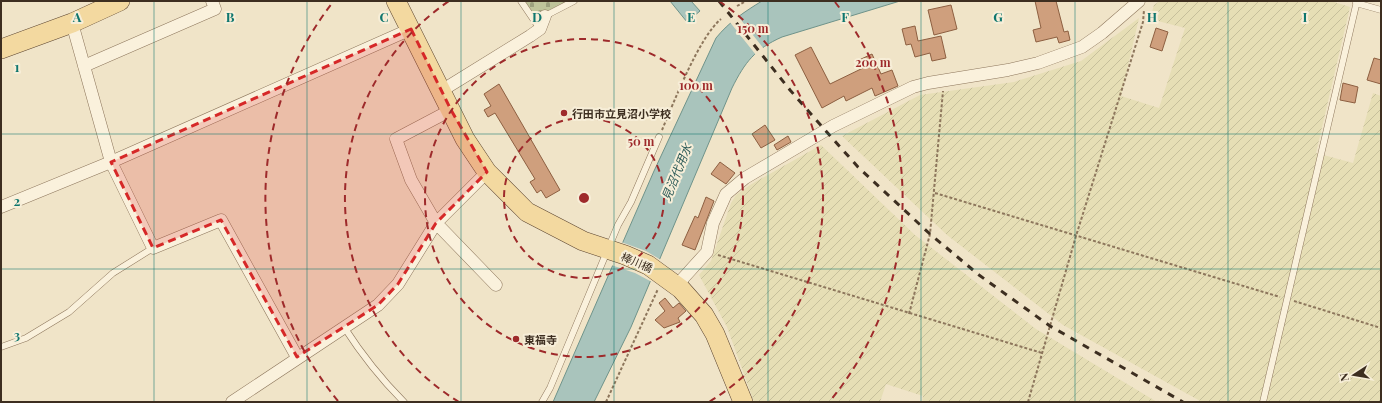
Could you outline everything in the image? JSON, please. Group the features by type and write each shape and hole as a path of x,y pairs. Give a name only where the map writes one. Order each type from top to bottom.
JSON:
{"main road":[{"path":"1,49 72,24 120,1"},
{"name":"棒川橋","path":"396,1 411,28 465,139 487,172 527,212 565,233 610,251 635,259 668,278 698,308 715,334 743,402"}],"street":[{"path":"84,66 215,9 212,1"},
{"path":"668,278 707,252 716,212 726,194 737,183 833,126 913,87 944,80 1008,70 1071,52 1102,33 1142,3"},
{"path":"441,91 540,29 545,16"},
{"path":"72,24 111,162 152,248 221,220 298,357"},
{"path":"1,206 111,162 411,28"},
{"path":"451,110 396,139 411,180 436,223 496,285"},
{"path":"232,402 378,305 398,284 436,223 487,172"}],"lane":[{"path":"521,1 540,29"},
{"path":"545,16 574,1"},
{"path":"1263,402 1356,2 1381,10"},
{"path":"542,402 550,388 610,251 618,225 632,202 660,137"},
{"path":"1,347 26,338 69,312 113,273 152,248"},
{"path":"344,327 363,356 404,402"}],"path":[{"path":"737,6 746,1"},
{"path":"1028,402 1076,236 1143,22 1142,3"},
{"path":"660,137 682,84 708,34 714,25 721,19"},
{"path":"909,314 928,245 944,80"},
{"path":"934,193 1381,328"},
{"path":"707,252 1042,353"},
{"path":"606,402 648,308 668,278"}],"highlighted area":[{"path":"411,29 451,110 487,172 436,223 398,284 378,305 297,357 221,220 153,248 111,162"}],"shaded area":[{"path":"1160,1 1331,1 1350,7 1316,153 1353,163 1373,93 1381,96 1381,402 1202,402 1063,325 947,235 842,136 920,95 1014,82 1081,61 1139,18 1121,96 1159,108 1185,28 1150,19 1154,5"},
{"path":"821,145 915,235 1036,329 1157,402 922,402 923,396 886,384 880,402 754,402 727,327 699,275 711,261 731,203 736,195 750,185"}],"green space":[{"path":"525,1 568,1 536,18"}],"water":[{"path":"670,1 691,1 700,11 687,22"},
{"name":"見沼代用水","path":"762,1 900,1 782,37 765,46 752,57 746,64 732,88 631,327 594,402 553,402 654,171 716,38 737,18"}],"pier":[{"path":"737,15 764,49 756,55 729,21"},
{"path":"621,242 646,251 661,260 652,282 635,273 611,265"}],"building":[{"path":"1035,1 1056,1 1064,32 1068,31 1070,40 1059,43 1057,37 1036,42 1033,30 1041,28"},
{"path":"951,5 957,29 934,35 928,10"},
{"path":"915,26 918,41 941,36 946,58 932,61 930,53 915,57 911,44 906,45 902,29"},
{"path":"1156,28 1168,32 1162,51 1150,47"},
{"path":"811,47 830,84 863,68 859,60 872,54 881,74 892,70 898,86 875,96 872,88 846,101 844,96 822,108 795,55"},
{"path":"1374,58 1381,60 1381,84 1367,80"},
{"path":"1343,83 1358,87 1355,103 1340,100"},
{"path":"499,84 560,190 546,198 541,190 537,193 530,182 535,179 495,113 488,117 484,110 491,106 484,94"},
{"path":"765,125 775,140 761,148 752,134"},
{"path":"788,136 791,142 777,150 774,145"},
{"path":"720,162 735,173 726,184 711,174"},
{"path":"706,197 714,201 695,250 682,245 695,216 698,218"},
{"path":"665,298 673,308 679,303 686,311 678,318 680,322 664,328 655,320 665,311 659,303"}],"railway":[{"path":"719,1 790,90 858,167 930,234 979,275 1050,326 1183,402"}],"place":[{"name":"行田市立見沼小学校","path":"564,113"},
{"name":"東福寺","path":"516,339"}]}
